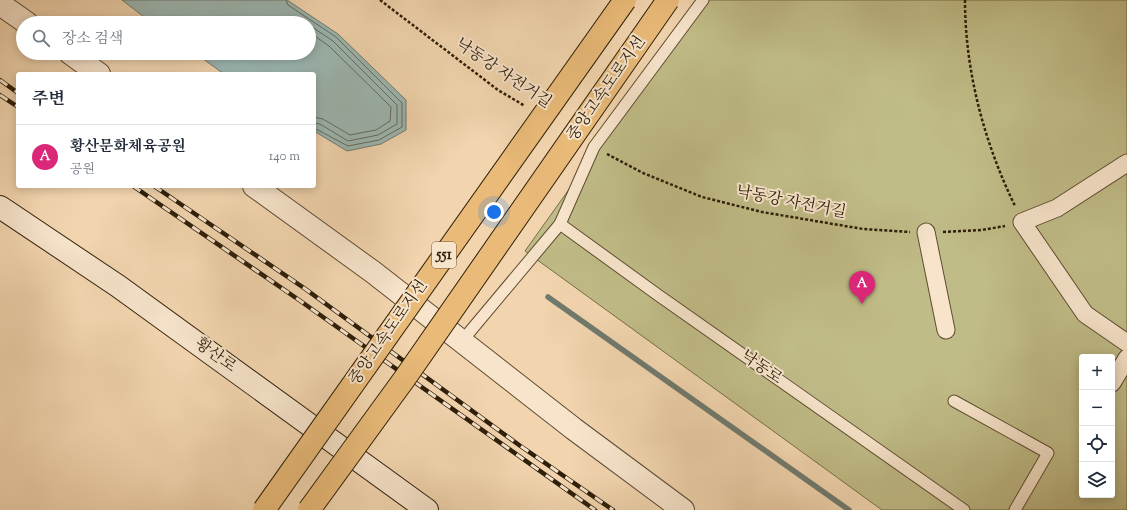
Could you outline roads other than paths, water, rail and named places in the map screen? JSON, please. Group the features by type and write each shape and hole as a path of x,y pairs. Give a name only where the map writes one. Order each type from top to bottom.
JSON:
{"highway":[{"name":"중앙고속도로지선","path":"264,510 625,0"},
{"name":"중앙고속도로지선","path":"309,510 405,378 668,0"}],"street":[{"path":"0,4 17,16"},
{"path":"80,60 96,72"},
{"path":"1127,163 1057,208 1022,222 1084,314 1127,343"},
{"path":"257,188 373,272 574,429 683,510"},
{"name":"황산로","path":"0,207 118,286 427,510"},
{"path":"926,232 946,330"},
{"path":"1115,378 1127,358"}],"lane":[{"path":"462,341 560,224 594,147 704,0"},
{"name":"낙동로","path":"560,224 964,510"},
{"path":"954,401 1048,453 1015,510"}],"water":[{"path":"122,0 287,0 311,16 143,16"},
{"path":"316,19 338,34 406,100 406,130 381,144 347,151 316,132 316,72 221,72 205,60 316,60"}],"waterway":[{"path":"548,297 849,510"}],"railway":[{"path":"0,80 16,92"},
{"path":"0,95 16,106"},
{"path":"136,188 299,300 595,510"},
{"path":"157,188 304,288 519,445 613,510"}],"place":[{"name":"황산문화체육공원","path":"862,304"}]}
